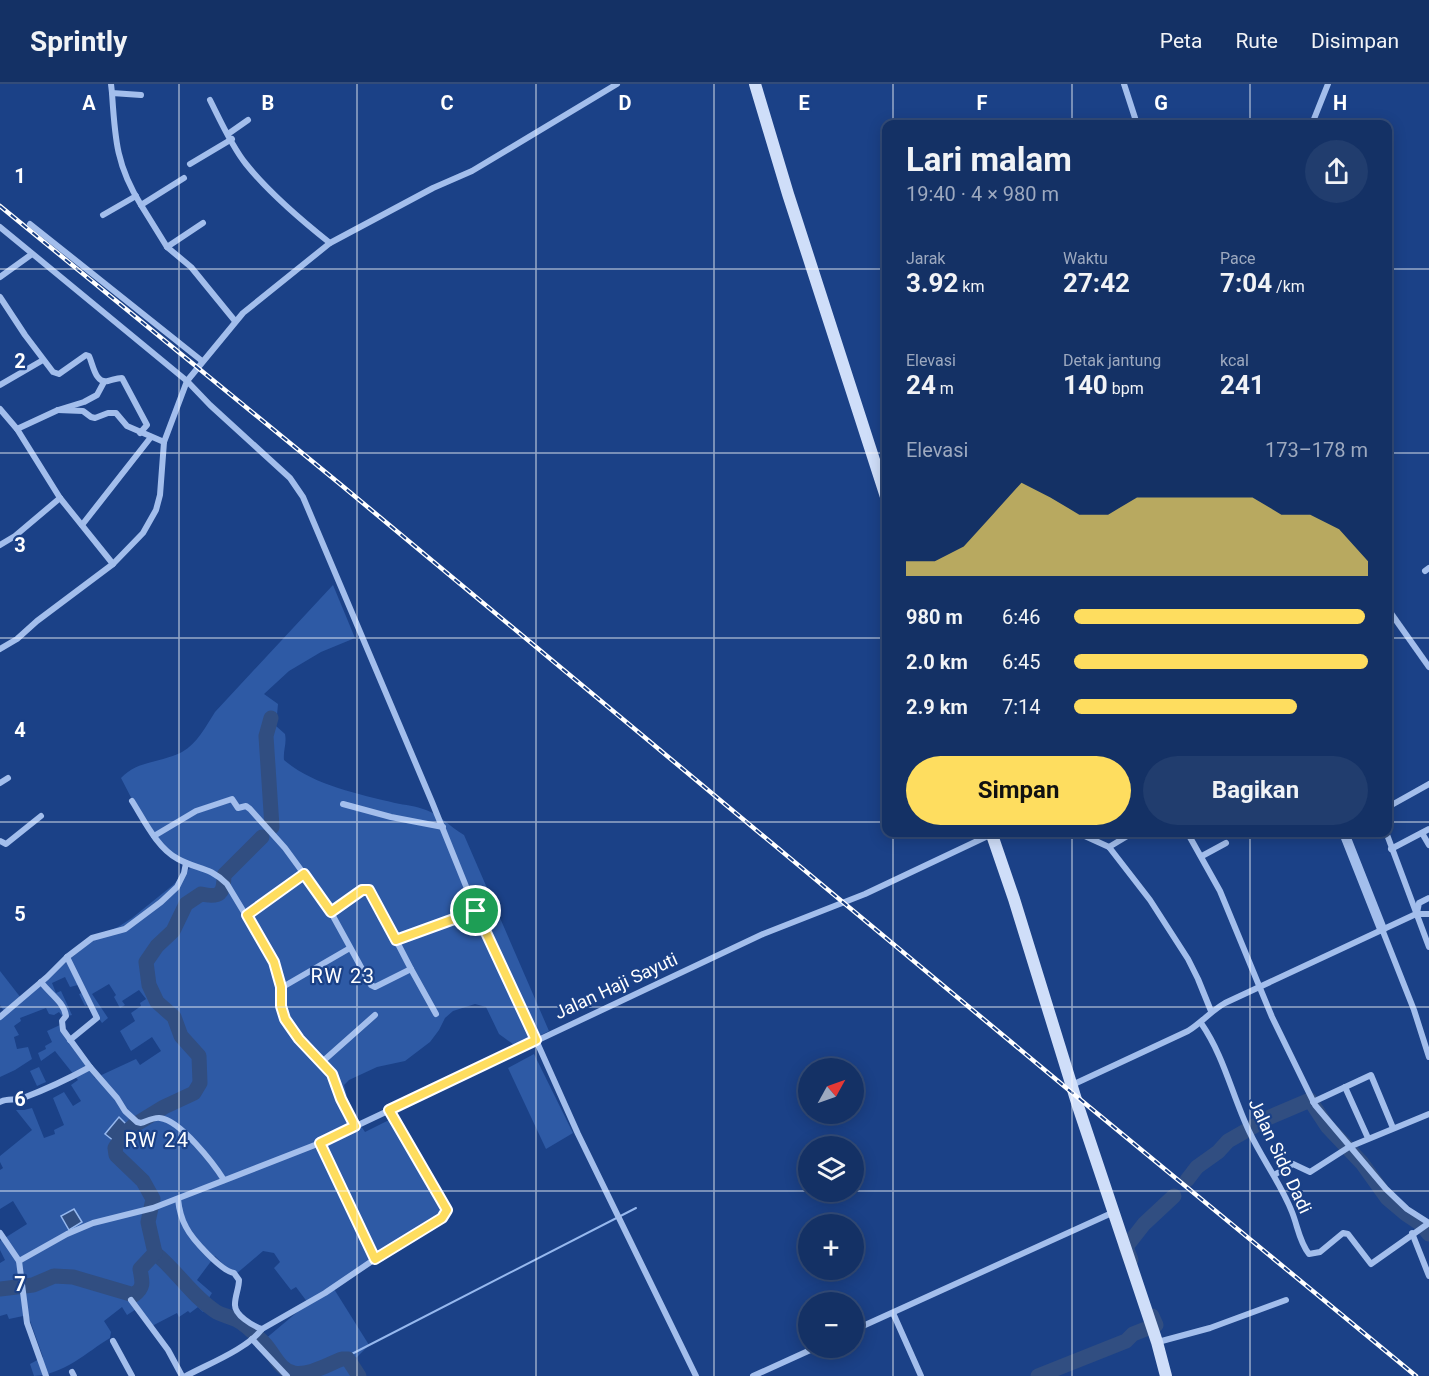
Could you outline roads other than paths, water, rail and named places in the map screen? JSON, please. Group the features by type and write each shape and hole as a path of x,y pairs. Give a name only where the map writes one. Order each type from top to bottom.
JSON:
{"main road":[{"path":"756,84 788,194 882,484"},
{"path":"994,837 1166,1376"}],"street":[{"path":"111,84 116,147 120,162 136,196 167,247 191,267 235,321"},
{"path":"0,649 17,639 37,621 113,564 143,533 156,510 160,495 164,442 187,381 235,321 330,243 433,188 472,171 617,84"},
{"path":"1124,84 1136,120"},
{"path":"1314,120 1328,84"},
{"path":"112,93 141,95"},
{"path":"210,100 245,163 295,214 330,243"},
{"path":"190,164 230,137 248,120"},
{"path":"141,205 184,178"},
{"path":"103,215 136,196"},
{"path":"167,247 203,223"},
{"path":"30,224 202,361"},
{"path":"0,227 187,381 217,412 290,478 303,497 443,827 476,911 620,1224 696,1376"},
{"path":"0,277 32,254"},
{"path":"0,297 53,372 59,374 89,356 95,374 104,382"},
{"path":"0,385 43,360"},
{"path":"17,429 58,410 84,402 97,395 104,382 120,377 125,382 147,425 140,433"},
{"path":"0,409 17,429 60,498 113,564"},
{"path":"58,410 83,411 95,418 108,413 116,413 127,426 164,442"},
{"path":"82,525 151,437"},
{"path":"0,545 15,536 60,498"},
{"path":"1392,615 1429,667"},
{"path":"0,783 8,778"},
{"path":"1392,805 1429,784"},
{"path":"154,836 196,811 231,799 238,808 246,806 250,808 285,848 331,912 371,985 375,987 411,969"},
{"path":"132,801 154,836 176,859 217,874 227,884 274,962 281,987 281,1006 285,1019 299,1039 332,1074 341,1099 355,1126"},
{"path":"343,804 391,817 443,827"},
{"path":"0,841 6,844 41,816"},
{"path":"1391,849 1429,829"},
{"path":"1422,833 1429,845"},
{"name":"Jalan Haji Sayuti","path":"19,1261 93,1223 150,1209 320,1143 763,934 865,894 985,837"},
{"path":"1087,837 1109,847 1176,938 1198,979 1211,1011"},
{"path":"1109,847 1126,837"},
{"path":"1190,837 1220,891 1260,987 1313,1102 1348,1148 1397,1201 1429,1223 1415,1231 1429,1276"},
{"path":"1346,837 1414,1010 1429,1055"},
{"path":"1387,837 1429,947"},
{"path":"1202,856 1226,843"},
{"path":"0,1017 67,957 92,938 132,926 177,887 186,863"},
{"path":"247,915 304,874"},
{"path":"331,912 362,890 369,890 436,1014"},
{"path":"1416,914 1419,903 1429,898"},
{"path":"396,940 476,911"},
{"path":"1072,1085 1188,1031 1201,1023 1211,1011 1260,987 1416,914 1429,914"},
{"path":"281,987 350,948"},
{"path":"67,957 97,1018 70,1040"},
{"path":"41,982 66,1011 62,1025 70,1040 125,1111 139,1122 162,1118 178,1128 224,1180"},
{"path":"322,1062 375,1015"},
{"name":"Jalan Sido Dadi","path":"1201,1023 1213,1040 1249,1133 1274,1175 1293,1214 1304,1248 1309,1254 1320,1251 1343,1233 1348,1234 1369,1263 1376,1261 1415,1231"},
{"path":"0,1102 5,1099 15,1101 57,1085 90,1067"},
{"path":"1313,1102 1371,1075 1393,1128"},
{"path":"1345,1087 1368,1138"},
{"path":"131,1300 184,1376 253,1338 442,1218 447,1210 389,1110"},
{"path":"1274,1175 1293,1164 1312,1171 1368,1138 1429,1114"},
{"path":"320,1143 375,1259"},
{"path":"178,1199 180,1214 189,1232 213,1259 228,1272 234,1273 239,1280 236,1311 261,1331"},
{"path":"864,1326 1114,1212"},
{"path":"0,1233 19,1261 27,1323 46,1376"},
{"path":"1153,1331 1210,1328 1286,1300"},
{"path":"893,1313 921,1376"},
{"path":"253,1338 287,1376"},
{"path":"113,1341 132,1376"},
{"path":"753,1376 798,1356"}],"waterway":[{"path":"271,718 266,736 272,827"},
{"path":"0,1289 33,1285 54,1276 73,1277 134,1295 140,1289 142,1284 140,1269 155,1253 148,1222 153,1199 143,1181 116,1155 115,1148 123,1135 133,1126 164,1107 194,1093 200,1083 199,1056 181,1036 174,1017 157,1002 149,985 146,962 157,946 173,931 186,904 201,894 217,895 220,893 224,875 262,837"},
{"path":"1187,1180 1197,1167 1218,1152 1228,1141 1270,1117 1310,1100 1327,1126 1362,1163 1387,1198 1421,1224 1429,1234"},
{"path":"1131,1260 1126,1247 1144,1224 1174,1196"},
{"path":"342,1359 636,1208"},
{"path":"155,1253 207,1305 218,1313 241,1322 252,1331 289,1372 306,1373 342,1359 348,1359 359,1376"},
{"path":"1038,1376 1126,1341 1133,1334 1156,1325 1152,1316"}],"railway":[{"path":"0,206 340,484 1416,1376"}],"district":[{"name":"RW 23","path":"343,976"},
{"name":"RW 24","path":"157,1140"}]}
